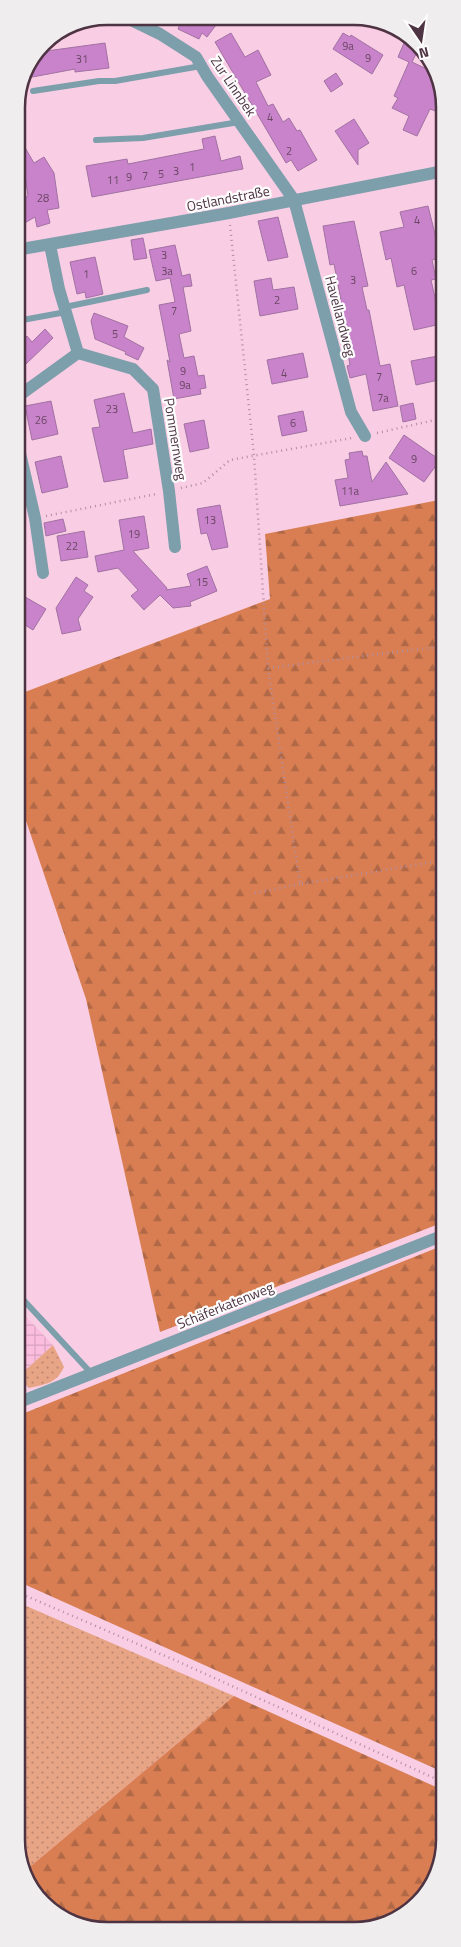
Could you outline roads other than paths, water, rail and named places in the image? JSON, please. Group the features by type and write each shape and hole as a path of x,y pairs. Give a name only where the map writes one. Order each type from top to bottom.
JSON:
{"street":[{"name":"Zur Linnbek","path":"142,25 160,34 196,57 294,200"},
{"name":"Ostlandstraße","path":"25,249 229,213 436,173"},
{"name":"Havellandweg","path":"294,200 351,412 365,436"},
{"path":"25,391 78,353 65,310 50,245"},
{"name":"Pommernweg","path":"78,353 133,369 152,390 169,492 175,548"},
{"path":"25,477 35,518 43,573"},
{"name":"Schäferkatenweg","path":"25,1400 436,1238"}],"lane":[{"path":"32,91 100,81 115,81 202,66"},
{"path":"96,140 143,138 240,122"},
{"path":"25,319 147,290"},
{"path":"25,1302 92,1374"}]}
